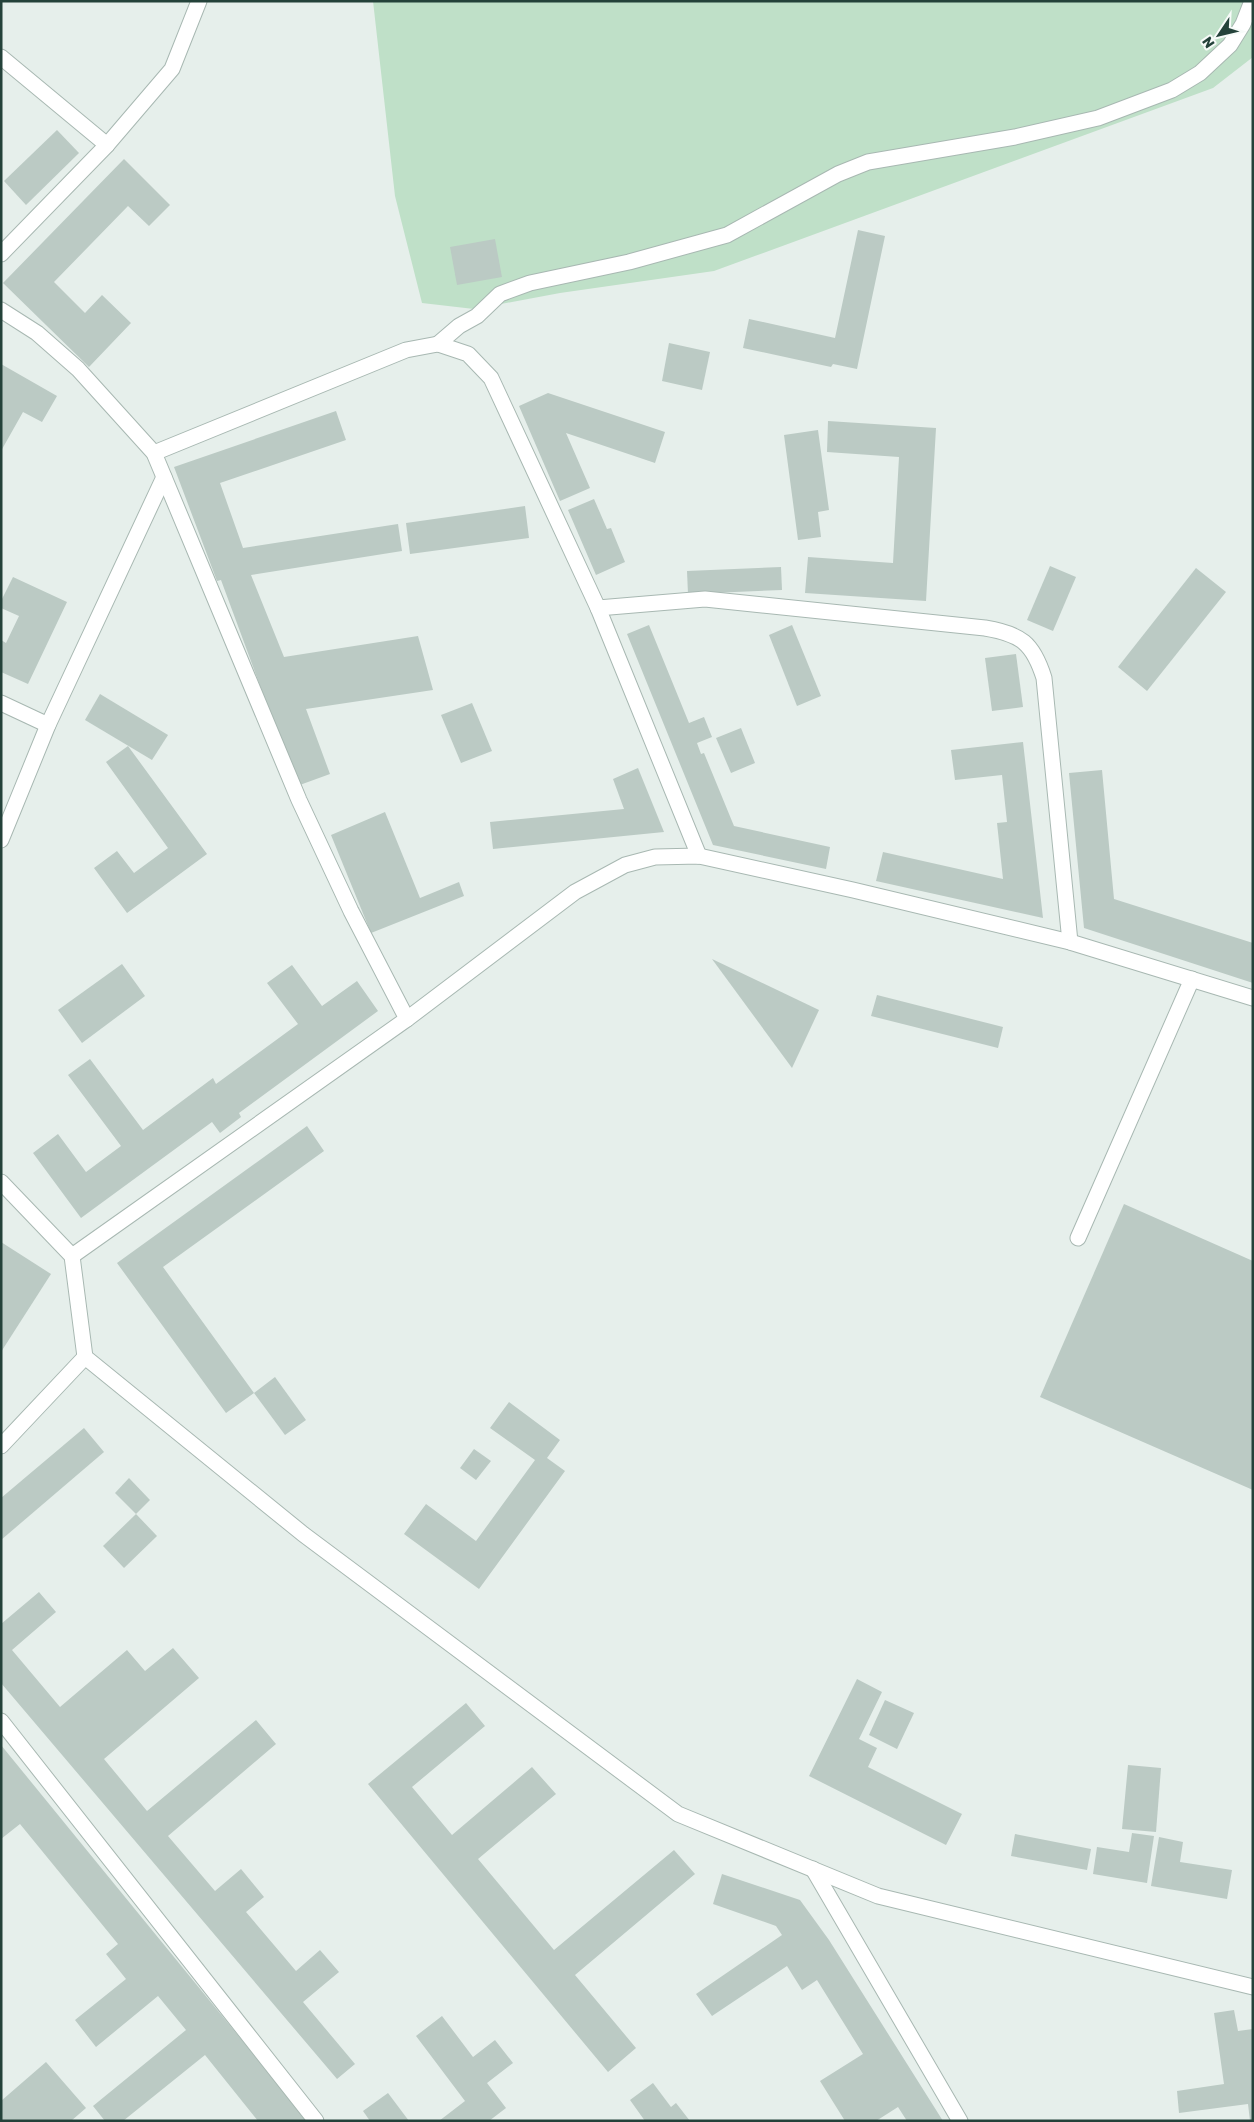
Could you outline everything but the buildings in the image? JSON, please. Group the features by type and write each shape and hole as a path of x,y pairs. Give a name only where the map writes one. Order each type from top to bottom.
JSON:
{"street":[{"path":"1,254 107,145 172,69 199,1"},
{"path":"438,344 459,326 477,316 500,294 530,283 629,262 727,235 838,174 868,162 1015,137 1098,118 1139,104 1172,90 1200,73 1230,45 1244,24 1251,8"},
{"path":"1,57 107,145"},
{"path":"1,310 36,333 78,369 154,454 299,800 351,911 406,1019"},
{"path":"154,454 406,350 438,344 468,354 491,378 598,608 699,856"},
{"path":"1,840 48,725 164,477"},
{"path":"598,608 705,599 985,628 1007,632 1027,644 1037,656 1044,678 1070,942"},
{"path":"1,703 48,725"},
{"path":"72,1256 406,1019 575,892 625,865 655,857 699,856 852,890 1070,942 1253,998"},
{"path":"1078,1238 1192,979"},
{"path":"1,1182 72,1256 85,1357 303,1534 678,1814 878,1896 1253,1987"},
{"path":"1,1446 85,1357"},
{"path":"1,1721 316,2121"},
{"path":"813,1869 960,2121"}],"green space":[{"path":"373,1 1253,1 1253,57 1213,88 714,271 560,293 474,309 422,303 395,196"}]}
